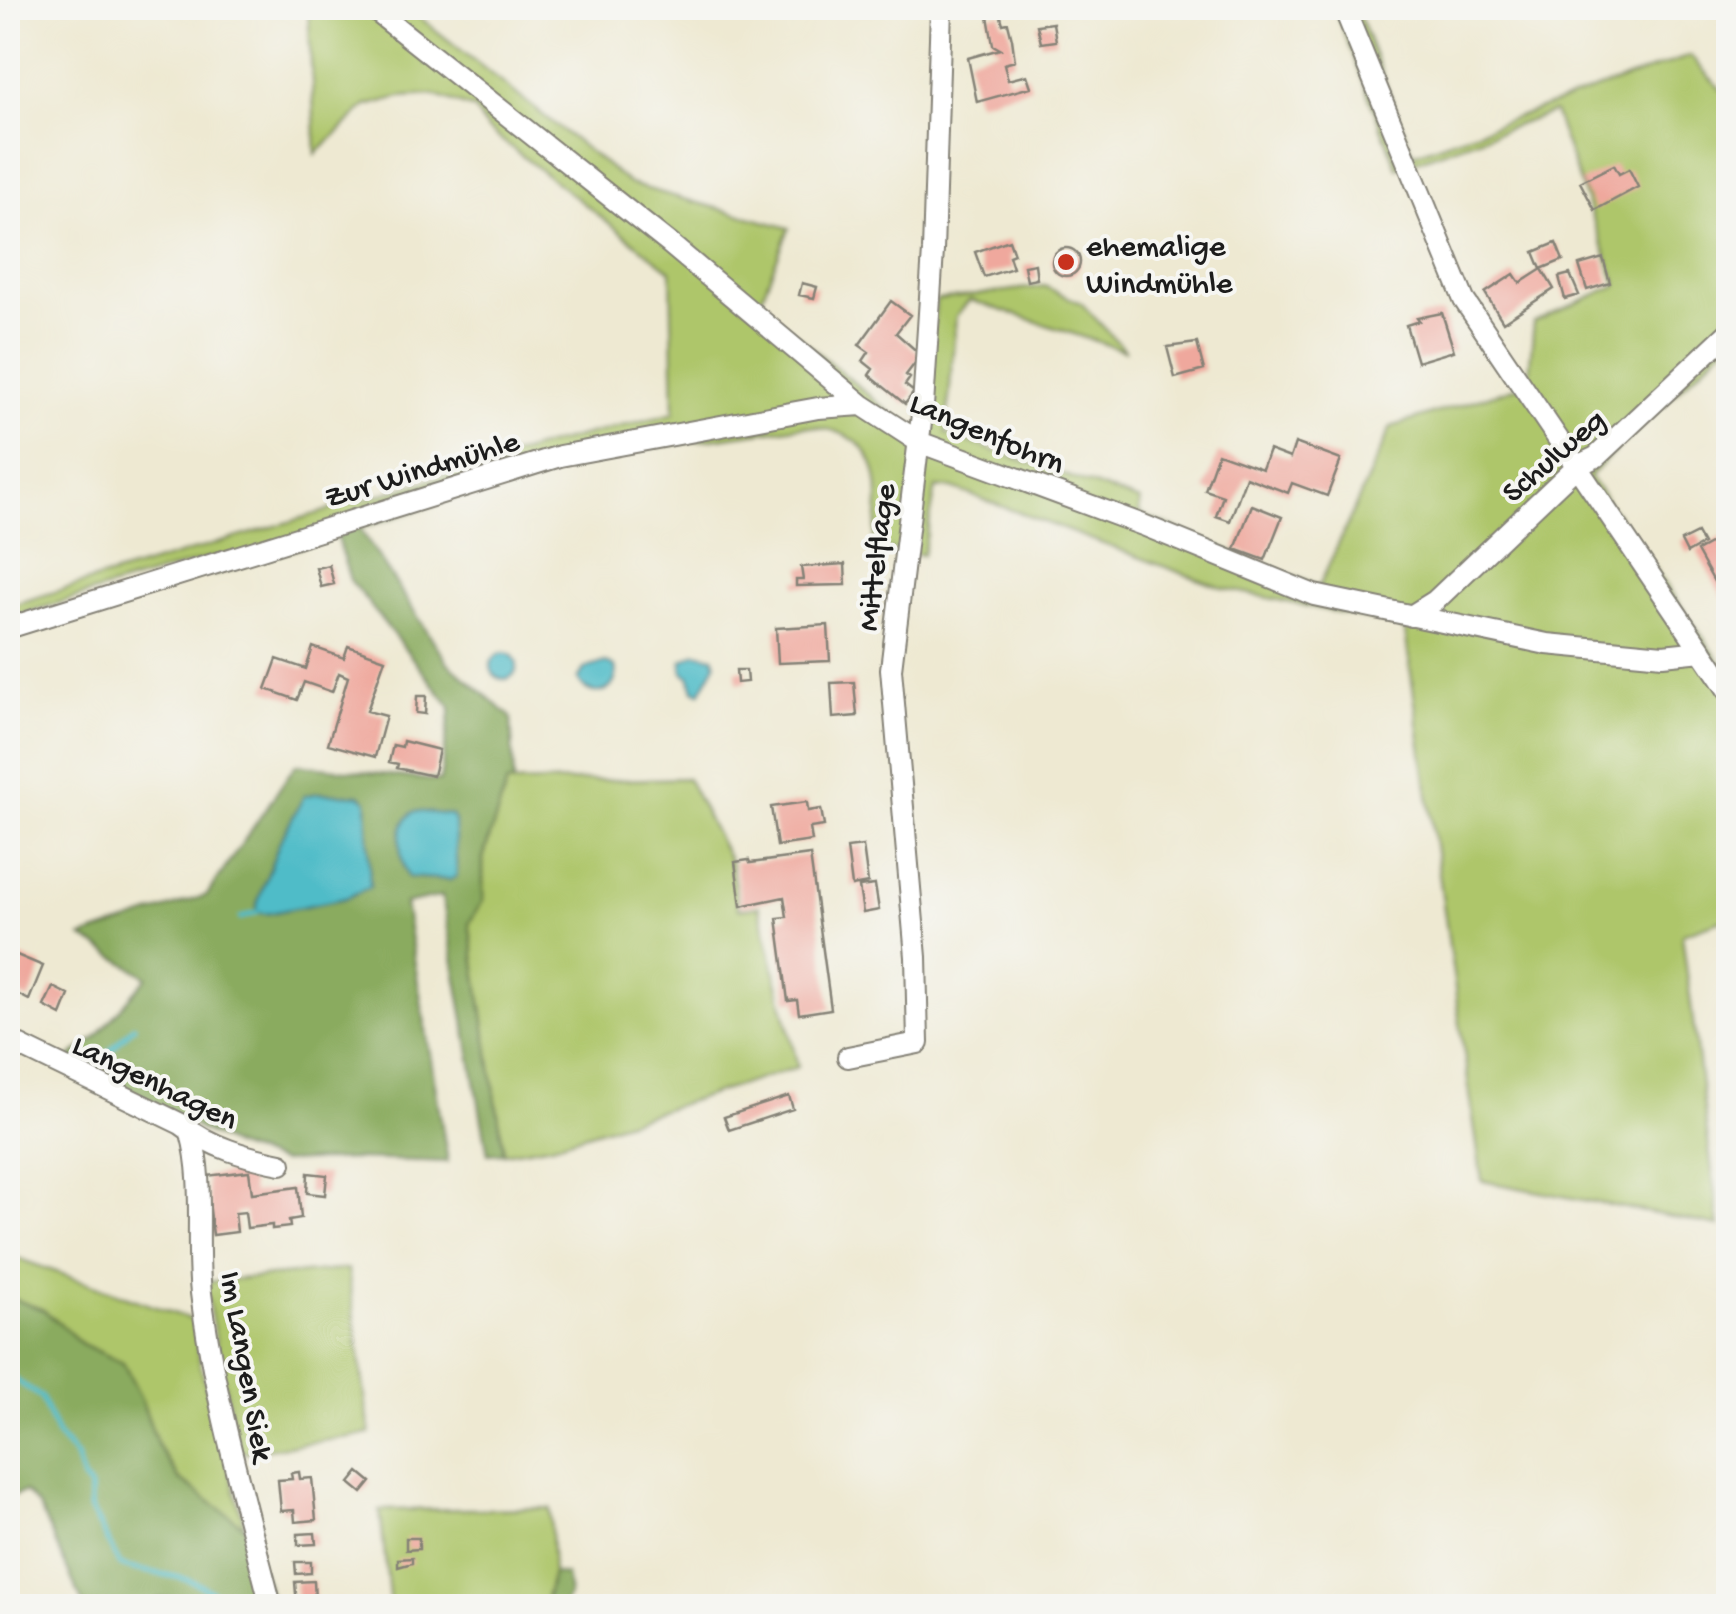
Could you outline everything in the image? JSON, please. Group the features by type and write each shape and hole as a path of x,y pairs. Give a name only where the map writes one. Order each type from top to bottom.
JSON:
{"street":[{"name":"Langenfohrn","path":"372,8 670,244 862,405 919,442 1144,525 1314,595 1547,644 1663,656 1702,651"},
{"name":"Mittelflage","path":"848,1057 918,1042 916,956 891,669 919,442 934,250 941,8"},
{"path":"1344,8 1464,300 1728,690"},
{"name":"Schulweg","path":"1412,616 1435,601 1577,466 1596,457 1728,333"},
{"name":"Zur Windmühle","path":"8,628 560,456 818,408 862,405"},
{"name":"Langenhagen","path":"8,1040 192,1133 248,1157 281,1164"},
{"name":"Im Langen Siek","path":"192,1133 197,1154 201,1292 212,1360 272,1606"}],"green space":[{"path":"308,8 361,8 377,18 384,8 408,8 630,184 789,228 759,304 900,421 924,434 936,300 1044,286 1081,303 1126,351 970,300 956,316 946,434 1140,501 1139,514 1319,587 1391,427 1528,383 1534,322 1617,285 1554,112 1397,168 1334,8 1356,8 1413,154 1690,56 1728,97 1728,343 1589,476 1728,673 1728,918 1682,934 1719,1226 1482,1181 1405,631 1399,626 1222,588 952,488 936,488 923,555 873,546 878,500 872,463 850,437 804,426 633,450 508,481 214,575 213,557 8,618 8,606 550,444 674,413 671,271 487,129 474,109 434,95 401,97 366,106 316,154"},
{"path":"359,527 448,663 511,717 514,782 507,783 483,858 483,901 469,923 504,1153 488,1154 442,896 405,904 448,1162 281,1162 233,1146 66,1060 96,1037 147,977 82,937 207,895 296,764 440,781 451,707 350,580 336,535"},
{"path":"687,778 731,863 738,909 759,906 798,1067 552,1145 504,1153 469,923 483,901 483,858 507,783"},
{"path":"8,1255 193,1320 201,1368 245,1527 179,1479 158,1446 123,1363 82,1344 44,1310 8,1297"},
{"path":"348,1269 370,1434 239,1453 204,1282"},
{"path":"8,1297 44,1310 82,1344 123,1363 158,1446 179,1479 245,1527 275,1606 197,1606 182,1597 158,1599 142,1606 84,1606 39,1507 25,1492 8,1497"},
{"path":"550,1508 553,1573 544,1606 390,1606 380,1510"},
{"path":"553,1573 566,1575 569,1594 563,1606 544,1606"}],"water":[{"path":"504,653 513,657 517,666 513,675 504,679 495,675 491,666 495,657"},
{"path":"696,653 714,657 716,664 700,693 683,672 682,661"},
{"path":"605,662 615,667 614,683 596,692 583,686 578,679 584,669"},
{"path":"360,795 367,801 370,887 346,898 266,914 257,912 279,843 304,796"},
{"path":"415,811 451,815 457,876 450,880 408,877 402,860 401,832"}],"building":[{"path":"1000,13 1003,24 1008,23 1015,61 1004,64 1008,80 1027,75 1031,87 977,102 968,58 1000,49 993,45 988,16"},
{"path":"1053,23 1056,41 1041,43 1037,25"},
{"path":"1614,165 1619,174 1629,169 1638,187 1595,210 1580,182"},
{"path":"1009,240 1013,268 984,277 975,252"},
{"path":"1556,243 1563,260 1541,269 1534,252"},
{"name":"ehemalige Windmühle","path":"1066,248 1076,252 1080,262 1076,272 1066,276 1056,272 1052,262 1056,252"},
{"path":"1603,258 1610,283 1587,290 1579,265"},
{"path":"1035,264 1037,279 1027,281 1024,266"},
{"path":"1542,269 1554,289 1503,322 1485,293 1514,274 1520,283"},
{"path":"1570,274 1579,295 1565,299 1559,277"},
{"path":"802,283 817,287 814,298 799,295"},
{"path":"891,301 910,315 896,333 921,355 906,375 910,378 905,385 914,392 905,404 869,375 873,369 863,361 869,352 859,345"},
{"path":"1442,313 1454,351 1417,362 1406,325 1419,321 1417,318"},
{"path":"1197,343 1204,370 1175,378 1167,347"},
{"path":"1295,443 1341,460 1327,496 1292,483 1288,493 1246,477 1230,521 1216,516 1223,496 1205,490 1218,453 1262,469 1269,450 1290,458"},
{"path":"1252,505 1282,517 1265,560 1235,549"},
{"path":"1697,533 1703,544 1687,553 1681,541"},
{"path":"1728,534 1728,607 1697,551"},
{"path":"845,564 846,585 796,586 796,580 803,580 801,567"},
{"path":"329,565 334,584 321,587 316,568"},
{"path":"828,625 830,661 778,663 776,628"},
{"path":"348,646 385,659 367,711 386,716 375,757 328,744 348,677 339,673 332,692 304,682 297,700 266,689 277,659 306,669 313,647 344,658"},
{"path":"736,670 746,670 747,682 737,683"},
{"path":"854,682 857,716 833,718 831,683"},
{"path":"417,696 426,696 425,714 416,713"},
{"path":"403,741 439,750 433,776 397,768 398,764 389,762 393,745 402,747"},
{"path":"807,802 808,811 821,809 824,826 810,828 812,841 777,846 771,807"},
{"path":"863,846 868,883 852,886 847,848"},
{"path":"810,855 831,1009 799,1014 797,1000 788,1001 777,918 787,917 784,897 741,906 735,862"},
{"path":"875,885 879,910 863,913 859,887"},
{"path":"12,953 43,966 29,1000 8,989"},
{"path":"53,987 69,995 61,1015 44,1006"},
{"path":"789,1096 793,1109 729,1130 724,1117"},
{"path":"249,1171 252,1193 298,1187 301,1218 289,1220 290,1227 247,1228 245,1212 235,1213 237,1232 213,1235 206,1176"},
{"path":"308,1173 327,1175 325,1195 307,1193"},
{"path":"299,1472 300,1479 312,1478 316,1520 295,1522 294,1510 281,1511 278,1480 292,1479 291,1473"},
{"path":"359,1472 371,1482 362,1493 350,1483"},
{"path":"315,1533 316,1544 298,1545 298,1534"},
{"path":"406,1538 419,1538 419,1549 406,1550"},
{"path":"412,1558 412,1563 398,1567 398,1559"},
{"path":"295,1562 311,1562 311,1573 296,1574"},
{"path":"314,1581 315,1601 327,1600 327,1606 297,1606 295,1582"}],"waterway":[{"path":"241,918 257,912"},
{"path":"92,1070 134,1026"},
{"path":"8,1375 41,1397 57,1435 76,1456 83,1480 90,1488 90,1508 120,1565 190,1580 227,1606"}],"place":[{"name":"ehemalige Windmühle","path":"1066,262"}]}
